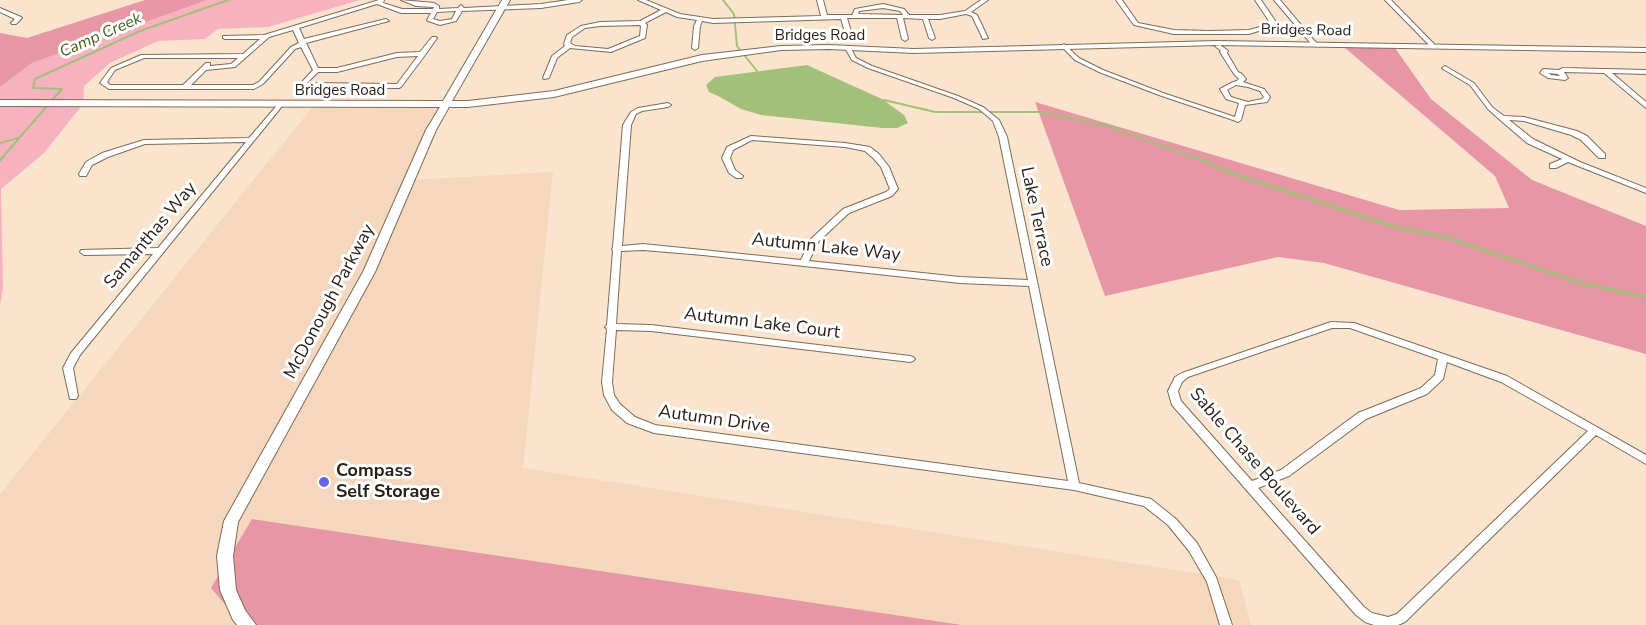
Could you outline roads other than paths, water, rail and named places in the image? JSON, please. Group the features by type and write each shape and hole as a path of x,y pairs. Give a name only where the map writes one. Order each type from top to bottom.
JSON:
{"street":[{"path":"404,0 436,8"},
{"path":"436,8 430,20 440,23 453,20 461,8 488,0"},
{"path":"225,37 265,37 382,2 405,12 560,0"},
{"path":"641,0 664,11 700,20 854,16 925,17 967,12 985,0"},
{"path":"820,0 824,17"},
{"path":"1119,0 1131,20 1138,25 1174,32 1210,33 1247,32 1275,25 1258,0"},
{"path":"1276,0 1315,45"},
{"path":"1388,0 1432,45"},
{"path":"476,3 574,1"},
{"name":"McDonough Parkway","path":"248,625 239,615 228,590 225,556 231,521 369,272 431,130 504,4"},
{"path":"854,16 857,10 883,6 902,10 907,16"},
{"path":"461,8 486,13 493,24"},
{"path":"0,10 9,11 19,18 14,23"},
{"path":"569,46 567,44 569,36 583,27 600,24 641,23 664,11"},
{"path":"967,12 974,15 985,38"},
{"path":"899,16 905,39"},
{"path":"844,17 849,35"},
{"path":"925,17 932,39"},
{"path":"695,48 697,26 700,20"},
{"path":"244,56 143,56 112,69 103,83 109,87 256,86 293,48 302,43 386,21"},
{"path":"546,78 554,57 569,46 598,51 613,50 643,37 644,25 641,23"},
{"path":"295,27 316,70"},
{"path":"1210,33 1218,45 1218,51 1223,52 1230,64 1226,69 1235,74 1241,82 1262,90 1267,98 1262,103 1242,104 1228,98 1223,92 1225,86 1241,82"},
{"path":"204,68 231,67 265,37"},
{"path":"423,54 398,55 340,69 316,70 304,83 305,86 395,87 403,84 434,38"},
{"name":"Bridges Road","path":"0,102 445,104 512,100 554,94 702,58 781,48 914,51 1064,46 1432,45 1646,50"},
{"path":"1064,46 1077,59 1101,71 1238,120 1242,104"},
{"name":"Lake Terrace","path":"848,48 854,59 870,67 956,97 981,108 996,120 1003,137 1074,486"},
{"path":"185,87 216,56"},
{"path":"1445,68 1472,84 1501,118 1530,141 1567,159 1646,191"},
{"path":"1560,72 1563,70 1646,72"},
{"path":"1606,71 1646,106"},
{"name":"Samanthas Way","path":"74,396 68,368 76,353 281,104"},
{"name":"Autumn Drive","path":"668,105 640,109 633,113 627,125 610,327 609,395 616,407 631,420 654,429 1074,486 1147,502 1172,522 1193,547 1212,581 1226,625"},
{"path":"1501,118 1524,120 1574,133 1584,138 1602,156"},
{"path":"739,176 732,171 726,158 730,149 751,138 783,138 867,149 885,167 894,189 889,194 846,211 814,241 805,261"},
{"path":"83,174 89,164 105,155 144,142 252,140"},
{"path":"1553,166 1567,159"},
{"name":"Autumn Lake Way","path":"616,249 642,247 805,261 960,280 1033,283"},
{"path":"84,252 160,251"},
{"name":"Sable Chase Boulevard","path":"1595,430 1401,618 1388,623 1369,618 1360,611 1176,402 1173,391 1175,385 1185,375 1338,324 1359,327 1504,379 1595,430 1646,460"},
{"name":"Autumn Lake Court","path":"610,327 651,328 910,359"},
{"path":"1250,486 1285,473 1362,416 1424,391 1440,376 1443,358"}],"waterway":[{"name":"Camp Creek","path":"53,99 62,89 33,88 35,79 140,31 228,0"},
{"path":"723,0 734,14 737,46 757,71"},
{"path":"884,100 935,112 1038,112 1104,125 1199,159"},
{"name":"Camp Creek","path":"1,159 47,106"},
{"name":"Camp Creek","path":"0,143 18,138"},
{"path":"1196,157 1228,172 1392,226 1449,238 1581,283 1646,297"}],"place":[{"name":"Compass Self Storage","path":"324,482"}]}
